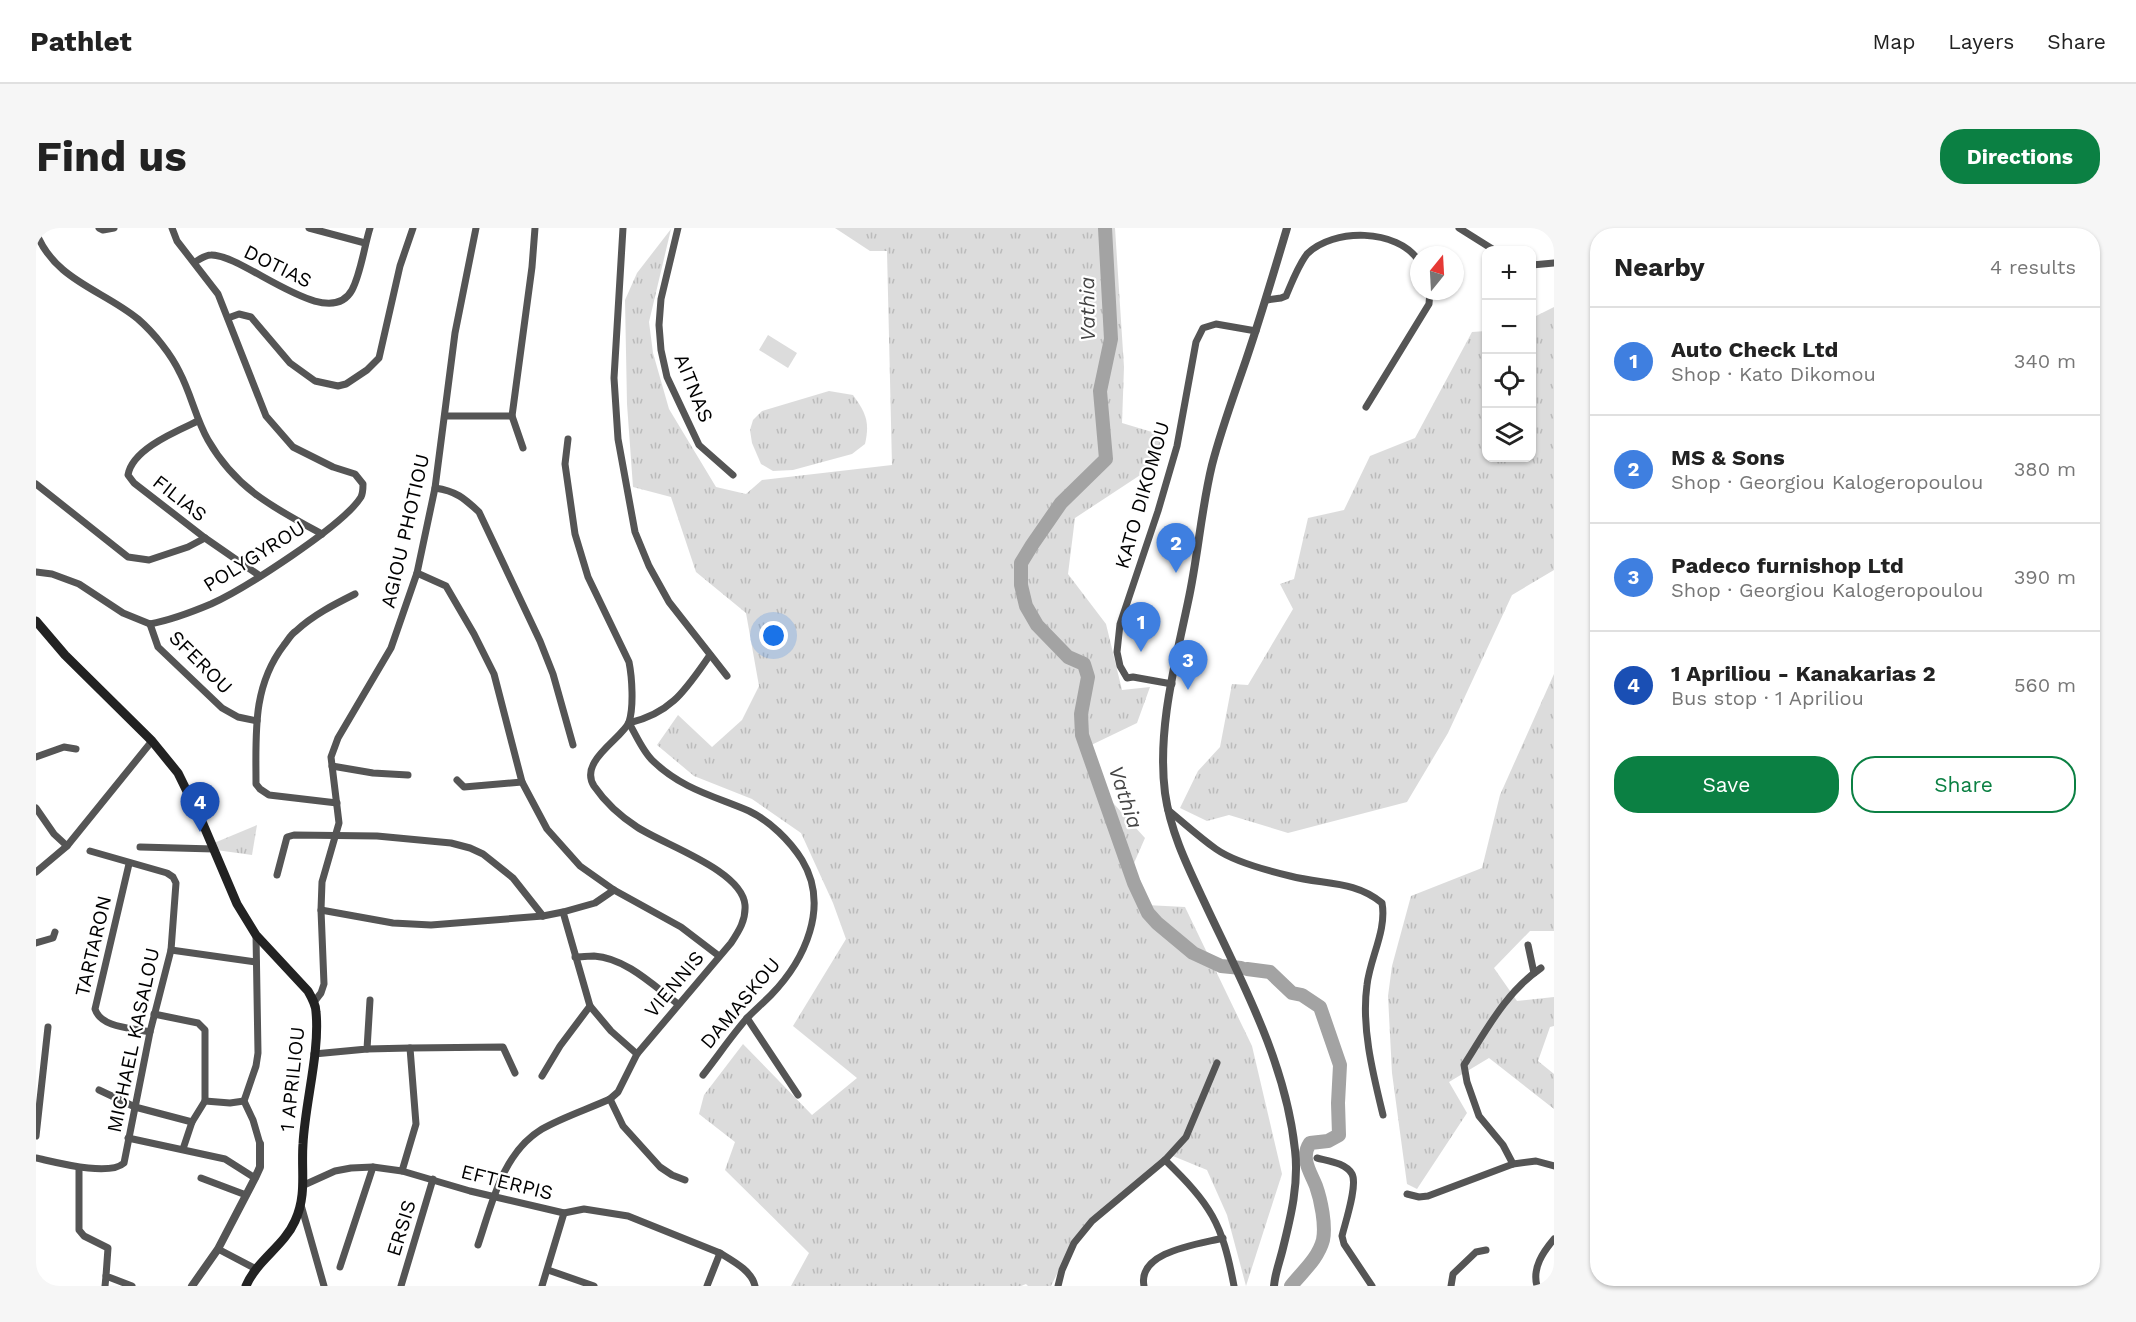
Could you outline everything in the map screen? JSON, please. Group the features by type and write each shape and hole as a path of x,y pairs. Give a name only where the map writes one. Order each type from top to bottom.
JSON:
{"main road":[{"name":"1 APRILIOU","path":"38,626 152,741 178,773 237,904 256,935 308,992 314,1002 317,1024 302,1146 304,1185 301,1204 290,1230 256,1269 246,1286"}],"street":[{"path":"99,228 103,230 114,228"},
{"path":"172,228 177,241 218,294 228,318 239,314 251,317 290,363 315,381 338,386 346,384 367,370 379,358 400,266 413,228"},
{"path":"309,228 365,243"},
{"name":"DOTIAS","path":"195,262 208,255 221,257 245,266 304,298 330,303 344,299 351,291 370,228"},
{"name":"AGIOU PHOTIOU","path":"314,1002 324,984 322,882 339,823 332,757 338,738 391,648 417,573 435,488 455,333 476,228"},
{"path":"523,448 512,416 535,228"},
{"path":"623,228 614,378 618,439 634,532 669,602 727,676"},
{"name":"AITNAS","path":"678,228 661,299 658,325 667,377 699,445 733,475"},
{"path":"1274,1286 1296,1184 1296,1152 1290,1111 1277,1065 1238,972 1178,845 1168,810 1163,764 1165,729 1172,684 1192,583 1210,470 1267,300 1287,228"},
{"path":"1459,228 1488,246"},
{"path":"1267,300 1286,296 1308,252 1326,239 1341,233 1357,231 1387,238 1410,253"},
{"path":"36,232 42,244 65,273 137,318 153,334 180,372 198,421 222,463 239,482 262,501 322,534"},
{"path":"1536,265 1554,263"},
{"path":"1366,407 1429,300"},
{"name":"POLYGYROU","path":"150,624 212,603 260,576 322,534 348,512 362,495 361,478 293,447 266,416 228,318"},
{"name":"KATO DIKOMOU","path":"1172,684 1127,678 1120,666 1117,652 1120,624 1177,446 1196,342 1203,328 1216,324 1256,331"},
{"path":"445,416 512,416"},
{"name":"FILIAS","path":"198,421 166,436 134,460 128,475 134,483 204,538 260,576"},
{"path":"568,439 565,464 575,534 588,577 629,662 632,689 629,723 647,719 680,697 710,655"},
{"path":"36,484 128,557 149,560 188,547 204,538"},
{"path":"435,488 450,490 464,498 478,512 540,641 553,674 573,745"},
{"name":"SFEROU","path":"36,572 52,574 79,584 123,614 150,624 158,647 222,708 238,717 256,722"},
{"path":"417,573 446,586 474,634 494,674 522,782 547,830 580,866 614,890 681,927 719,956"},
{"path":"337,803 269,795 260,789 256,784 256,722 263,682 277,655 295,631 327,609 356,594"},
{"name":"VIENNIS","path":"610,1099 618,1092 637,1054 731,943 743,923 745,903 737,886 717,869 638,828 617,812 592,782 592,774 599,755 629,723"},
{"name":"DAMASKOU","path":"629,723 651,760 685,786 752,812 794,847 805,865 814,888 815,915 805,945 790,972 772,994 747,1018 703,1075"},
{"path":"36,872 67,846 152,741"},
{"path":"36,757 64,747 76,749"},
{"path":"332,766 373,773 408,775"},
{"path":"457,780 464,787 522,782"},
{"path":"36,808 54,834 67,846"},
{"path":"1168,810 1218,850 1260,868 1292,877 1354,887 1371,894 1382,903 1385,916 1367,985 1366,1003 1369,1054 1383,1115"},
{"path":"277,875 287,837 294,835 377,836 451,843 483,854 513,878 543,916"},
{"path":"140,847 214,849"},
{"path":"90,851 129,864"},
{"name":"MICHAEL KASALOU","path":"79,1168 122,1166 154,1014 171,950 176,884 173,877 167,873 129,864"},
{"name":"TARTARON","path":"129,864 95,1009 98,1017 105,1022 150,1032"},
{"path":"321,910 393,923 431,926 543,916 594,903 614,890"},
{"path":"563,912 590,1006 637,1054"},
{"path":"36,943 53,938 55,932"},
{"path":"192,1286 218,1249 260,1167 261,1144 244,1101 258,1053 256,935"},
{"path":"1528,945 1534,973"},
{"path":"171,950 256,962"},
{"path":"575,957 594,956 612,960 629,968 678,1004"},
{"path":"1513,1164 1503,1145 1479,1116 1467,1082 1464,1065 1504,1002 1526,978 1541,968"},
{"path":"367,1049 370,1000"},
{"path":"542,1076 560,1046 590,1006"},
{"path":"154,1014 198,1023 205,1030 205,1101 192,1122 183,1149"},
{"path":"747,1018 798,1095"},
{"path":"36,1136 38,1100 48,1027"},
{"path":"314,1054 367,1049 502,1047 515,1073"},
{"path":"402,1171 416,1124 410,1048"},
{"path":"1058,1286 1062,1270 1074,1243 1092,1221 1165,1160 1186,1137 1217,1063"},
{"path":"99,1090 135,1107 192,1122"},
{"path":"478,1245 511,1159 524,1142 542,1129 610,1099 623,1126 660,1167 685,1180"},
{"path":"205,1101 230,1103 244,1101"},
{"path":"128,1138 225,1159 255,1178"},
{"path":"36,1158 79,1168 79,1230 84,1236 108,1248 105,1286"},
{"path":"1317,1158 1347,1168 1353,1176 1354,1186 1342,1236 1344,1244 1372,1286"},
{"path":"1165,1160 1197,1192 1212,1214 1223,1238 1234,1286"},
{"path":"1407,1194 1419,1197 1428,1196 1513,1164 1536,1161 1554,1166"},
{"path":"340,1267 373,1167"},
{"name":"EFTERPIS","path":"304,1185 335,1171 373,1167 402,1171 495,1197 564,1213 584,1209 628,1216 720,1253 754,1279 755,1286"},
{"path":"201,1178 246,1195"},
{"name":"ERSIS","path":"400,1286 433,1179"},
{"path":"301,1204 324,1286"},
{"path":"542,1286 564,1213"},
{"path":"1144,1286 1143,1281 1147,1268 1161,1255 1223,1238"},
{"path":"1537,1286 1534,1276 1543,1253 1554,1239"},
{"path":"218,1249 256,1269"},
{"path":"1451,1286 1453,1274 1476,1252 1486,1250"},
{"path":"707,1286 720,1253"},
{"path":"548,1270 594,1286"},
{"path":"106,1276 132,1286"}],"green space":[{"path":"835,228 1115,228 1124,367 1122,423 1162,435 1157,464 1075,518 1068,574 1106,624 1122,690 1150,687 1137,723 1085,748 1093,781 1145,838 1134,863 1146,905 1185,907 1252,1046 1282,1174 1246,1286 1227,1215 1207,1170 1168,1154 1077,1234 1051,1286 1028,1286 1026,1284 1021,1286 791,1286 809,1253 725,1170 735,1142 699,1114 704,1095 743,1044 812,1115 857,1078 793,1026 846,939 833,903 801,833 752,799 694,776 657,745 678,715 712,747 742,720 759,686 746,613 696,572 671,497 633,487 627,404 625,300 637,273 671,229 649,322 653,353 669,409 716,487 746,494 762,480 892,465 887,251 870,251"},
{"path":"1554,307 1554,570 1512,595 1448,733 1407,802 1288,833 1229,815 1207,821 1180,808 1198,771 1220,747 1232,684 1248,685 1293,609 1280,584 1294,579 1308,518 1344,510 1370,456 1415,438 1472,332 1482,331 1482,462 1536,462 1536,316"},
{"path":"768,335 797,353 788,368 759,350"},
{"path":"829,391 853,395 864,413 867,424 865,444 852,454 793,470 773,471 761,464 752,443 750,430 753,420 762,411"},
{"path":"1554,674 1554,931 1530,931 1494,968 1517,1001 1554,997 1554,1026 1550,1027 1538,1061 1554,1074 1554,1109 1489,1058 1449,1082 1467,1113 1417,1189 1407,1184 1392,1073 1388,996 1392,966 1411,896 1482,868 1500,795"},
{"path":"257,825 252,855 216,850 214,843"}],"waterway":[{"name":"Vathia","path":"1105,228 1111,339 1100,391 1106,459 1061,503 1032,545 1021,563 1021,585 1026,606 1037,625 1068,657 1084,664 1088,677 1081,714 1082,735 1134,883 1148,913 1193,953 1221,966 1241,968"},
{"name":"Vathia","path":"1241,968 1247,969"},
{"name":"Vathia","path":"1247,969 1270,972 1292,993 1302,995 1320,1007 1340,1065 1339,1135 1328,1141 1310,1143 1306,1154 1307,1164 1321,1205 1323,1240 1314,1259 1291,1286"}],"place":[{"name":"MS & Sons","path":"1176,573"},
{"name":"Auto Check Ltd","path":"1141,652"},
{"name":"Padeco furnishop Ltd","path":"1188,690"},
{"name":"1 Apriliou - Kanakarias 2","path":"200,832"}]}
